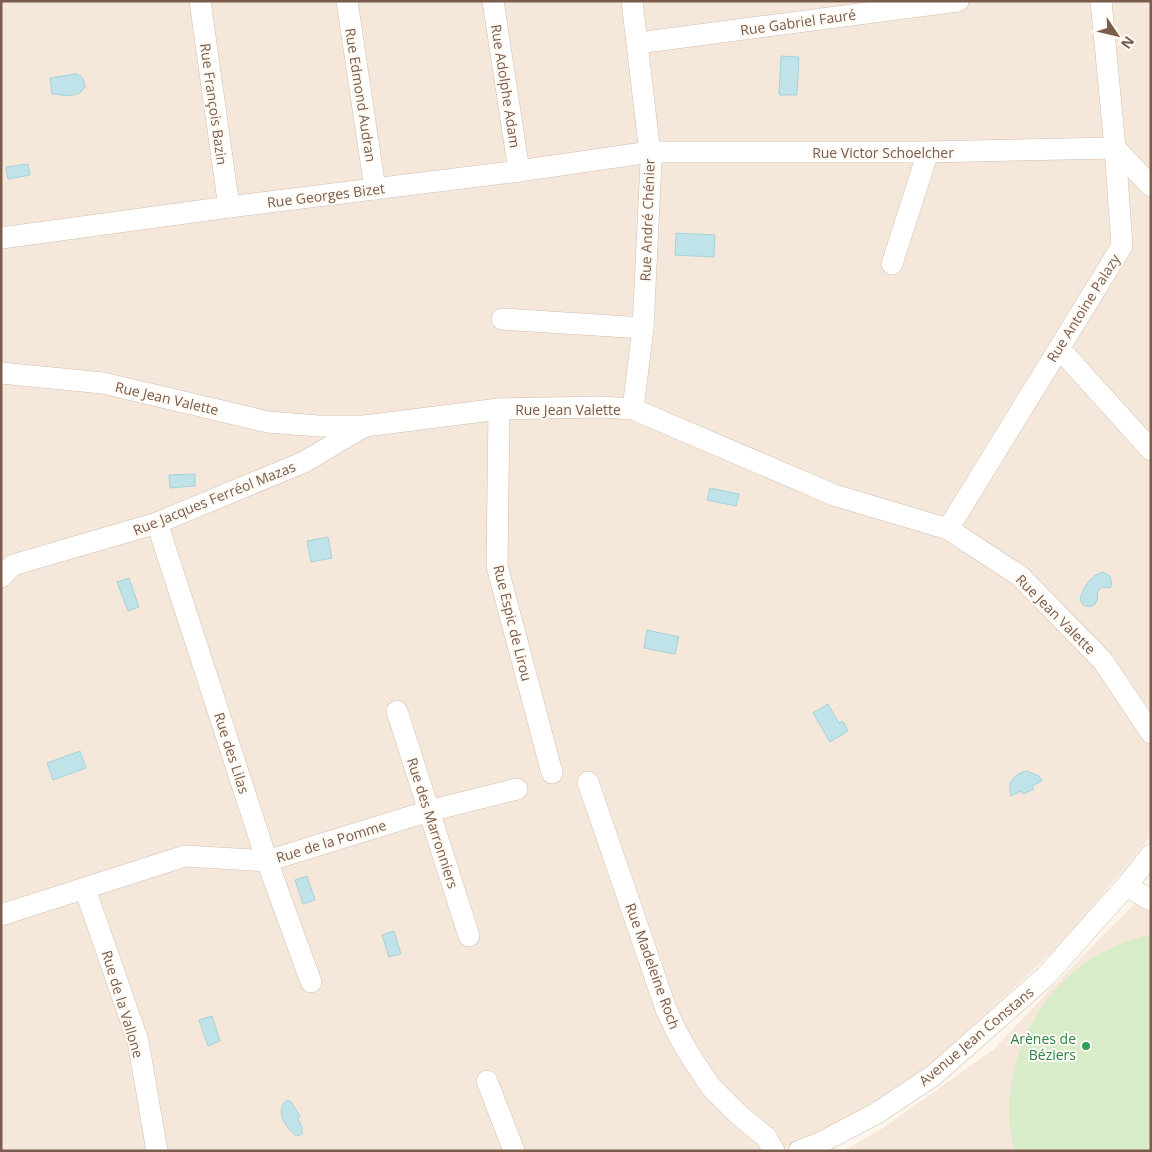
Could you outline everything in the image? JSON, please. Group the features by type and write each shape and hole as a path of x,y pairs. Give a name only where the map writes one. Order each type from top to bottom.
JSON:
{"street":[{"name":"Rue François Bazin","path":"200,1 229,207"},
{"name":"Rue Edmond Audran","path":"347,1 375,189"},
{"name":"Rue Adolphe Adam","path":"494,1 519,171"},
{"name":"Rue André Chénier","path":"632,1 651,162 642,328 633,409"},
{"name":"Rue Gabriel Fauré","path":"638,44 958,1"},
{"name":"Rue Antoine Palazy","path":"948,529 1122,246 1101,1"},
{"name":"Rue Victor Schoelcher","path":"650,152 928,152 1115,148"},
{"path":"1115,148 1151,186"},
{"name":"Rue Georges Bizet","path":"1,238 519,171 650,152"},
{"path":"892,264 928,152"},
{"path":"502,319 642,328"},
{"path":"1059,348 1151,450"},
{"name":"Rue Jean Valette","path":"1,373 103,383 268,422 318,426 366,426 500,409 600,407 633,409 834,495 948,529 1020,576 1103,661 1151,733"},
{"name":"Rue Espic de Lirou","path":"500,409 497,566 552,773"},
{"name":"Rue Jacques Ferréol Mazas","path":"1,577 13,565 157,524 304,462 366,426"},
{"name":"Rue des Lilas","path":"157,524 267,861 311,982"},
{"name":"Rue des Marronniers","path":"397,711 469,936"},
{"name":"Rue Madeleine Roch","path":"588,782 666,1009 677,1033 711,1087 739,1115 766,1137 774,1151"},
{"name":"Rue de la Pomme","path":"1,915 184,856 267,861 429,811 517,788"},
{"name":"Avenue Jean Constans","path":"799,1151 820,1143 877,1113 934,1075 1046,976 1151,855"},
{"path":"1126,886 1151,900"},
{"name":"Rue de la Vallone","path":"85,888 138,1041 157,1151"},
{"path":"488,1081 514,1151"}],"shaded area":[{"path":"1,1 1151,1 1151,836 1062,943 925,1071 829,1133 779,1151 1,1151"},
{"name":"Arènes de Béziers","path":"1151,885 1151,1151 843,1151 883,1128 994,1049"}],"green space":[{"name":"Arènes de Béziers","path":"1151,934 1151,1151 1014,1151 1010,1125 1010,1098 1021,1046 1033,1022 1047,1000 1065,980 1085,963 1101,953"}],"water":[{"path":"781,56 799,57 797,95 780,95 779,93"},
{"path":"76,74 84,80 85,87 82,91 75,95 52,94 50,78"},
{"path":"28,164 30,175 8,179 6,167"},
{"path":"676,233 715,235 714,257 675,255"},
{"path":"195,474 195,486 170,488 169,475"},
{"path":"710,488 739,494 736,506 707,500"},
{"path":"328,537 332,558 311,562 307,541"},
{"path":"1103,572 1110,576 1112,585 1110,588 1102,587 1098,591 1095,604 1090,607 1083,605 1080,599 1083,590 1094,576"},
{"path":"129,578 139,607 128,611 117,582"},
{"path":"647,630 679,637 675,654 644,648"},
{"path":"828,704 839,723 843,721 848,731 830,742 813,713"},
{"path":"80,751 86,768 53,780 47,763"},
{"path":"1027,771 1039,776 1042,781 1032,786 1034,789 1023,794 1021,791 1011,796 1010,787 1013,779 1018,774"},
{"path":"307,876 315,900 303,904 295,880"},
{"path":"394,931 401,954 389,957 382,935"},
{"path":"212,1016 220,1041 208,1046 199,1020"},
{"path":"288,1100 300,1116 298,1119 302,1127 302,1134 297,1136 285,1124 281,1113 284,1104"}],"place":[{"name":"Arènes de Béziers","path":"1086,1046"}]}
